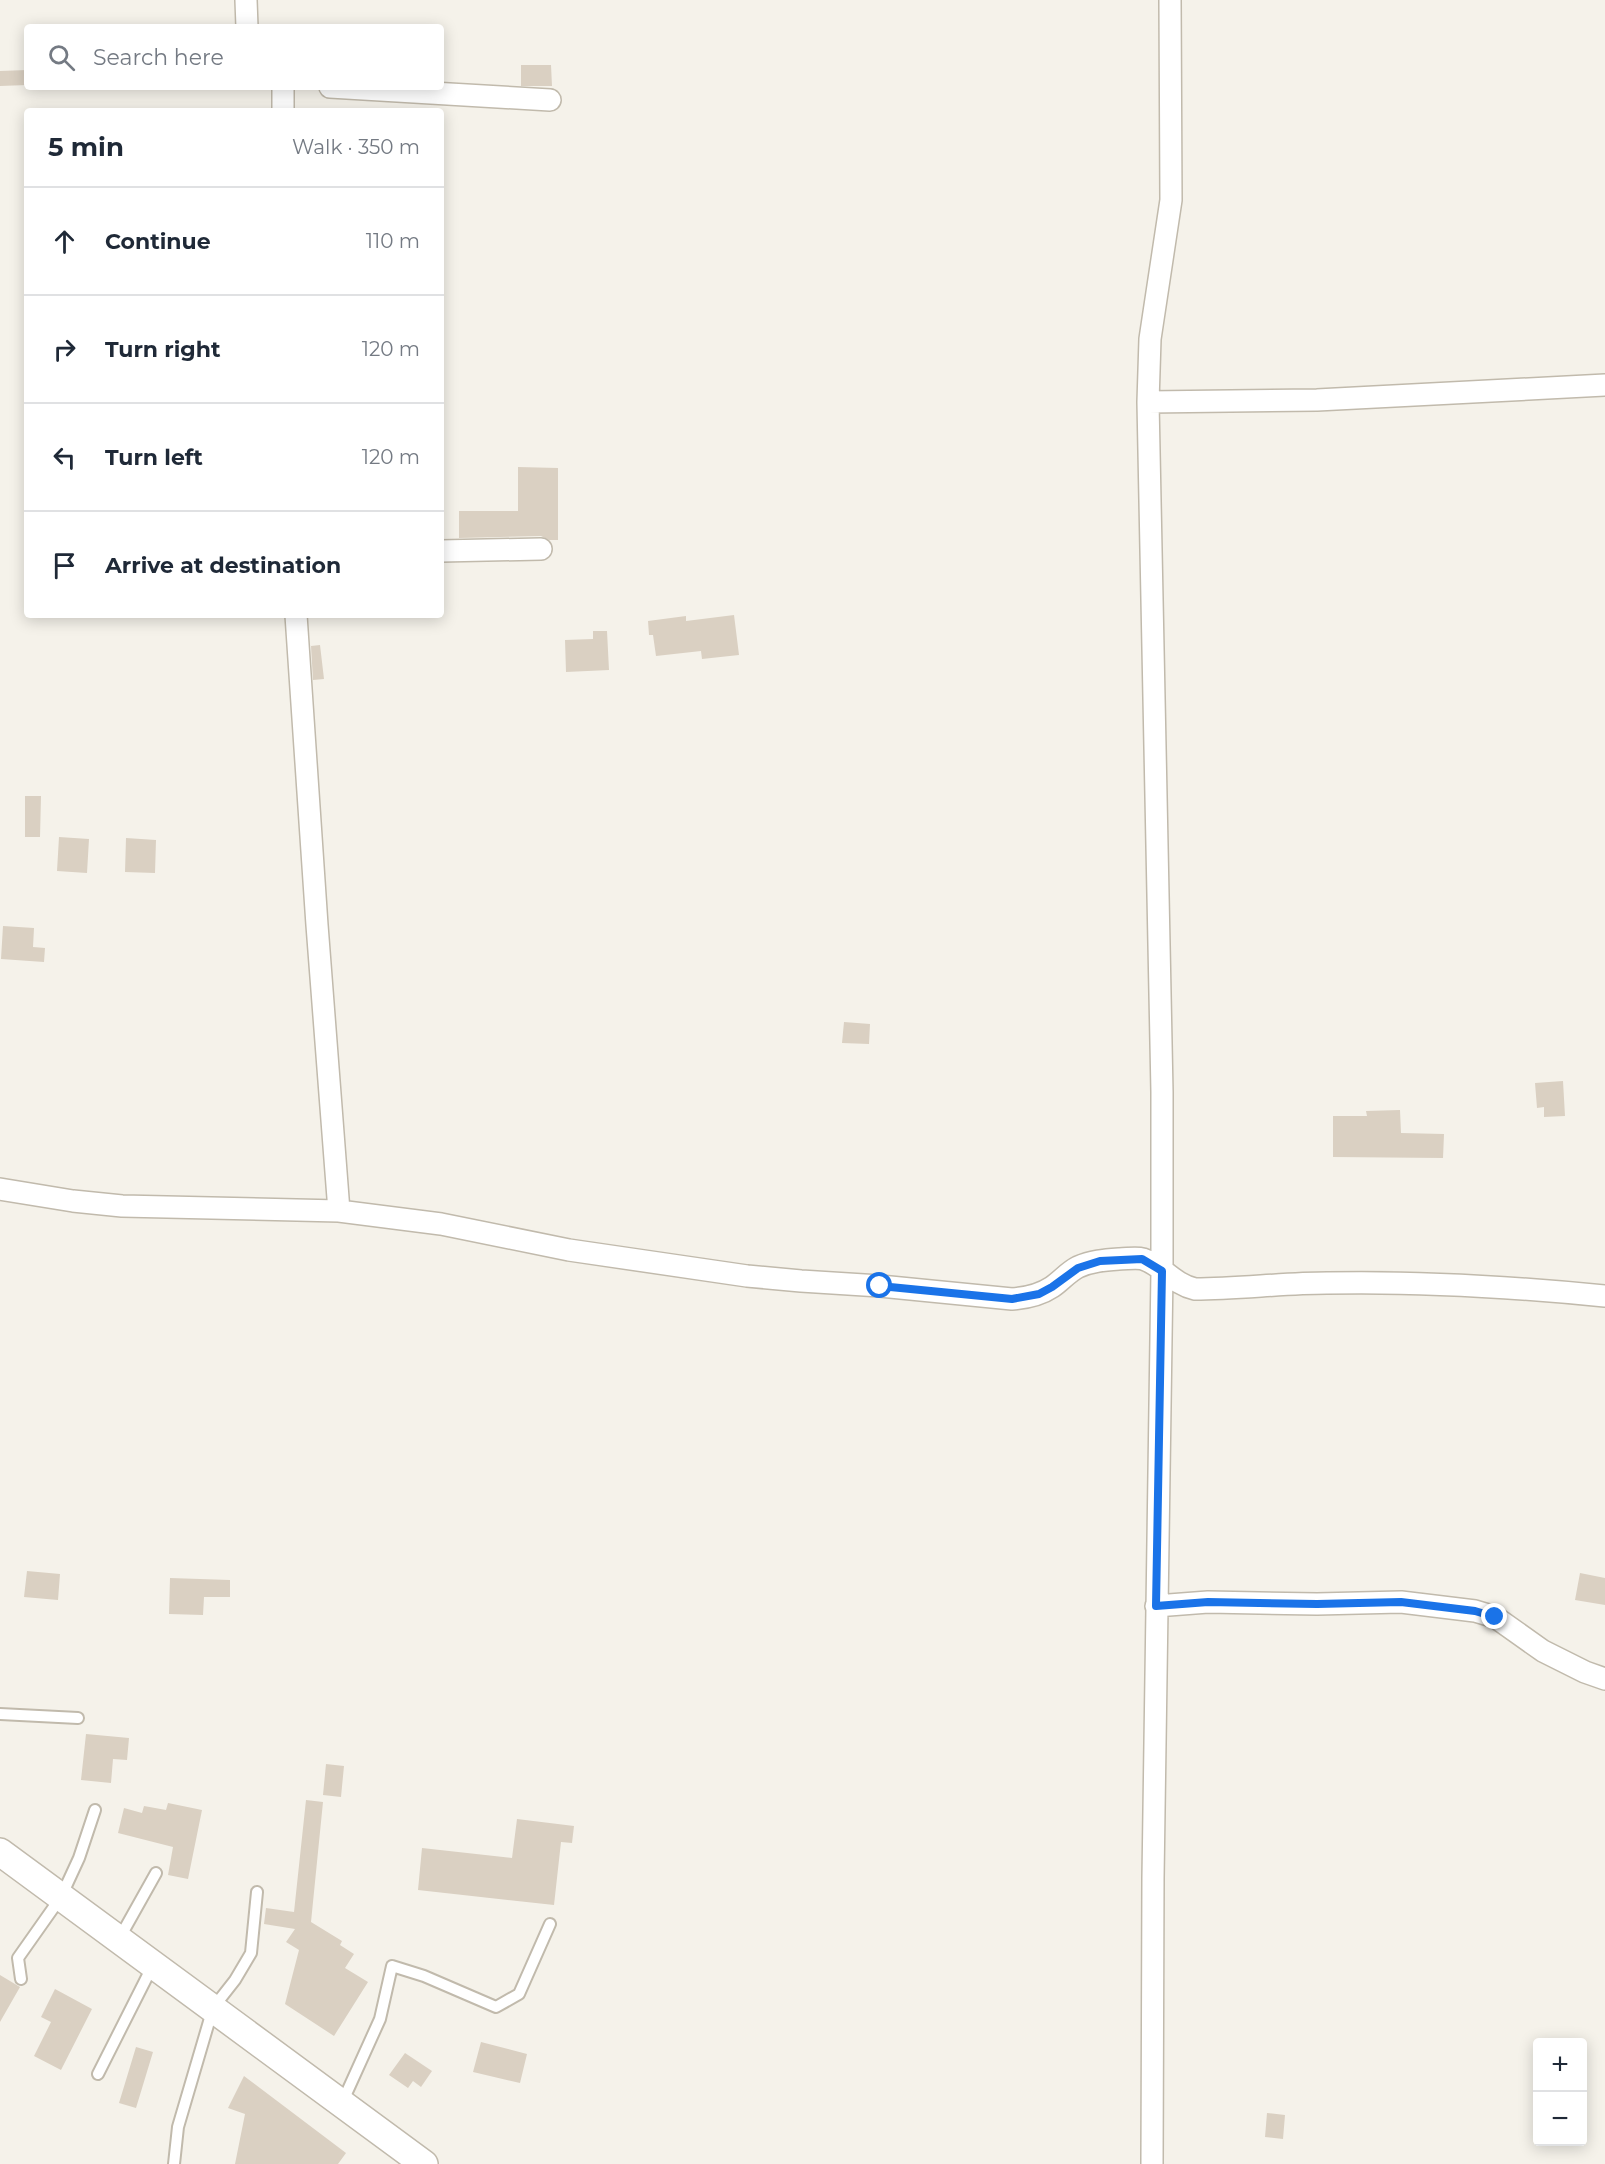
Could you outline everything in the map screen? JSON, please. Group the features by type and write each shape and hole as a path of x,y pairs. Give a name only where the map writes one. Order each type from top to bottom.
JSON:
{"street":[{"path":"246,0 247,24"},
{"path":"1152,2164 1162,1092 1148,402 1150,339 1171,200 1170,0"},
{"path":"283,90 283,108"},
{"path":"381,90 550,100"},
{"path":"1148,402 1317,400 1605,385"},
{"path":"444,551 541,549"},
{"path":"296,618 339,1212"},
{"path":"0,1190 122,1206 339,1212 441,1224 570,1250 747,1276 1012,1299 1039,1294 1078,1268 1100,1261 1142,1259 1184,1286 1195,1289 1326,1283 1406,1283 1473,1285 1605,1296"},
{"path":"1156,1606 1208,1602 1317,1604 1401,1602 1475,1611 1495,1617 1543,1651 1585,1672 1605,1679"},
{"path":"0,1852 424,2164"}],"lane":[{"path":"0,1714 78,1718"},
{"path":"21,1979 18,1958 61,1896 79,1858 95,1810"},
{"path":"119,1939 156,1873"},
{"path":"174,2164 178,2127 213,2008 235,1980 251,1953 257,1892"},
{"path":"342,2103 380,2019 392,1966 424,1976 496,2007 519,1994 550,1924"},
{"path":"98,2074 153,1965"}],"building":[{"path":"521,65 551,65 552,86 521,86"},
{"path":"24,70 24,85 0,86 0,71"},
{"path":"518,467 558,468 558,540 549,540 541,536 459,538 459,511 518,511"},
{"path":"734,615 739,655 702,659 701,651 656,656 653,635 649,635 648,621 686,616 686,621"},
{"path":"593,631 607,631 609,670 566,672 565,640 593,639"},
{"path":"320,645 324,679 313,680 311,646"},
{"path":"25,796 41,796 40,837 25,837"},
{"path":"59,837 89,839 87,873 57,871"},
{"path":"126,838 156,840 155,873 125,872"},
{"path":"3,926 34,928 33,947 45,948 44,962 1,959"},
{"path":"844,1022 870,1024 869,1044 842,1043"},
{"path":"1563,1081 1565,1116 1544,1117 1544,1107 1537,1108 1535,1083"},
{"path":"1400,1110 1401,1133 1444,1134 1443,1158 1333,1157 1333,1116 1367,1116 1366,1111"},
{"path":"27,1571 60,1574 58,1600 24,1597"},
{"path":"1580,1573 1605,1578 1605,1605 1575,1600"},
{"path":"170,1578 230,1580 230,1597 204,1597 203,1615 169,1614"},
{"path":"86,1734 129,1738 127,1760 113,1759 111,1783 81,1780"},
{"path":"326,1764 344,1766 341,1797 323,1795"},
{"path":"306,1800 323,1802 311,1922 342,1941 340,1945 354,1954 345,1968 368,1982 334,2036 285,2004 299,1950 286,1942 295,1929 264,1924 266,1908 294,1912"},
{"path":"168,1803 202,1810 188,1879 168,1875 173,1847 118,1833 124,1808 142,1813 144,1806 166,1810"},
{"path":"517,1819 574,1826 572,1843 561,1842 554,1905 418,1890 422,1848 512,1858"},
{"path":"0,1975 20,1987 0,2022"},
{"path":"55,1989 92,2009 61,2070 34,2056 51,2022 41,2017"},
{"path":"481,2042 527,2054 520,2083 473,2072"},
{"path":"136,2047 153,2052 136,2108 119,2103"},
{"path":"405,2053 432,2071 421,2087 413,2081 408,2088 389,2075"},
{"path":"244,2076 346,2153 338,2164 235,2164 245,2114 228,2108"},
{"path":"1267,2113 1285,2115 1283,2139 1265,2137"}],"route":[{"path":"880,1286 1012,1299 1039,1294 1072,1271 1100,1261 1142,1259 1162,1271 1156,1606 1208,1602 1317,1604 1401,1602 1475,1611 1495,1617"}]}
